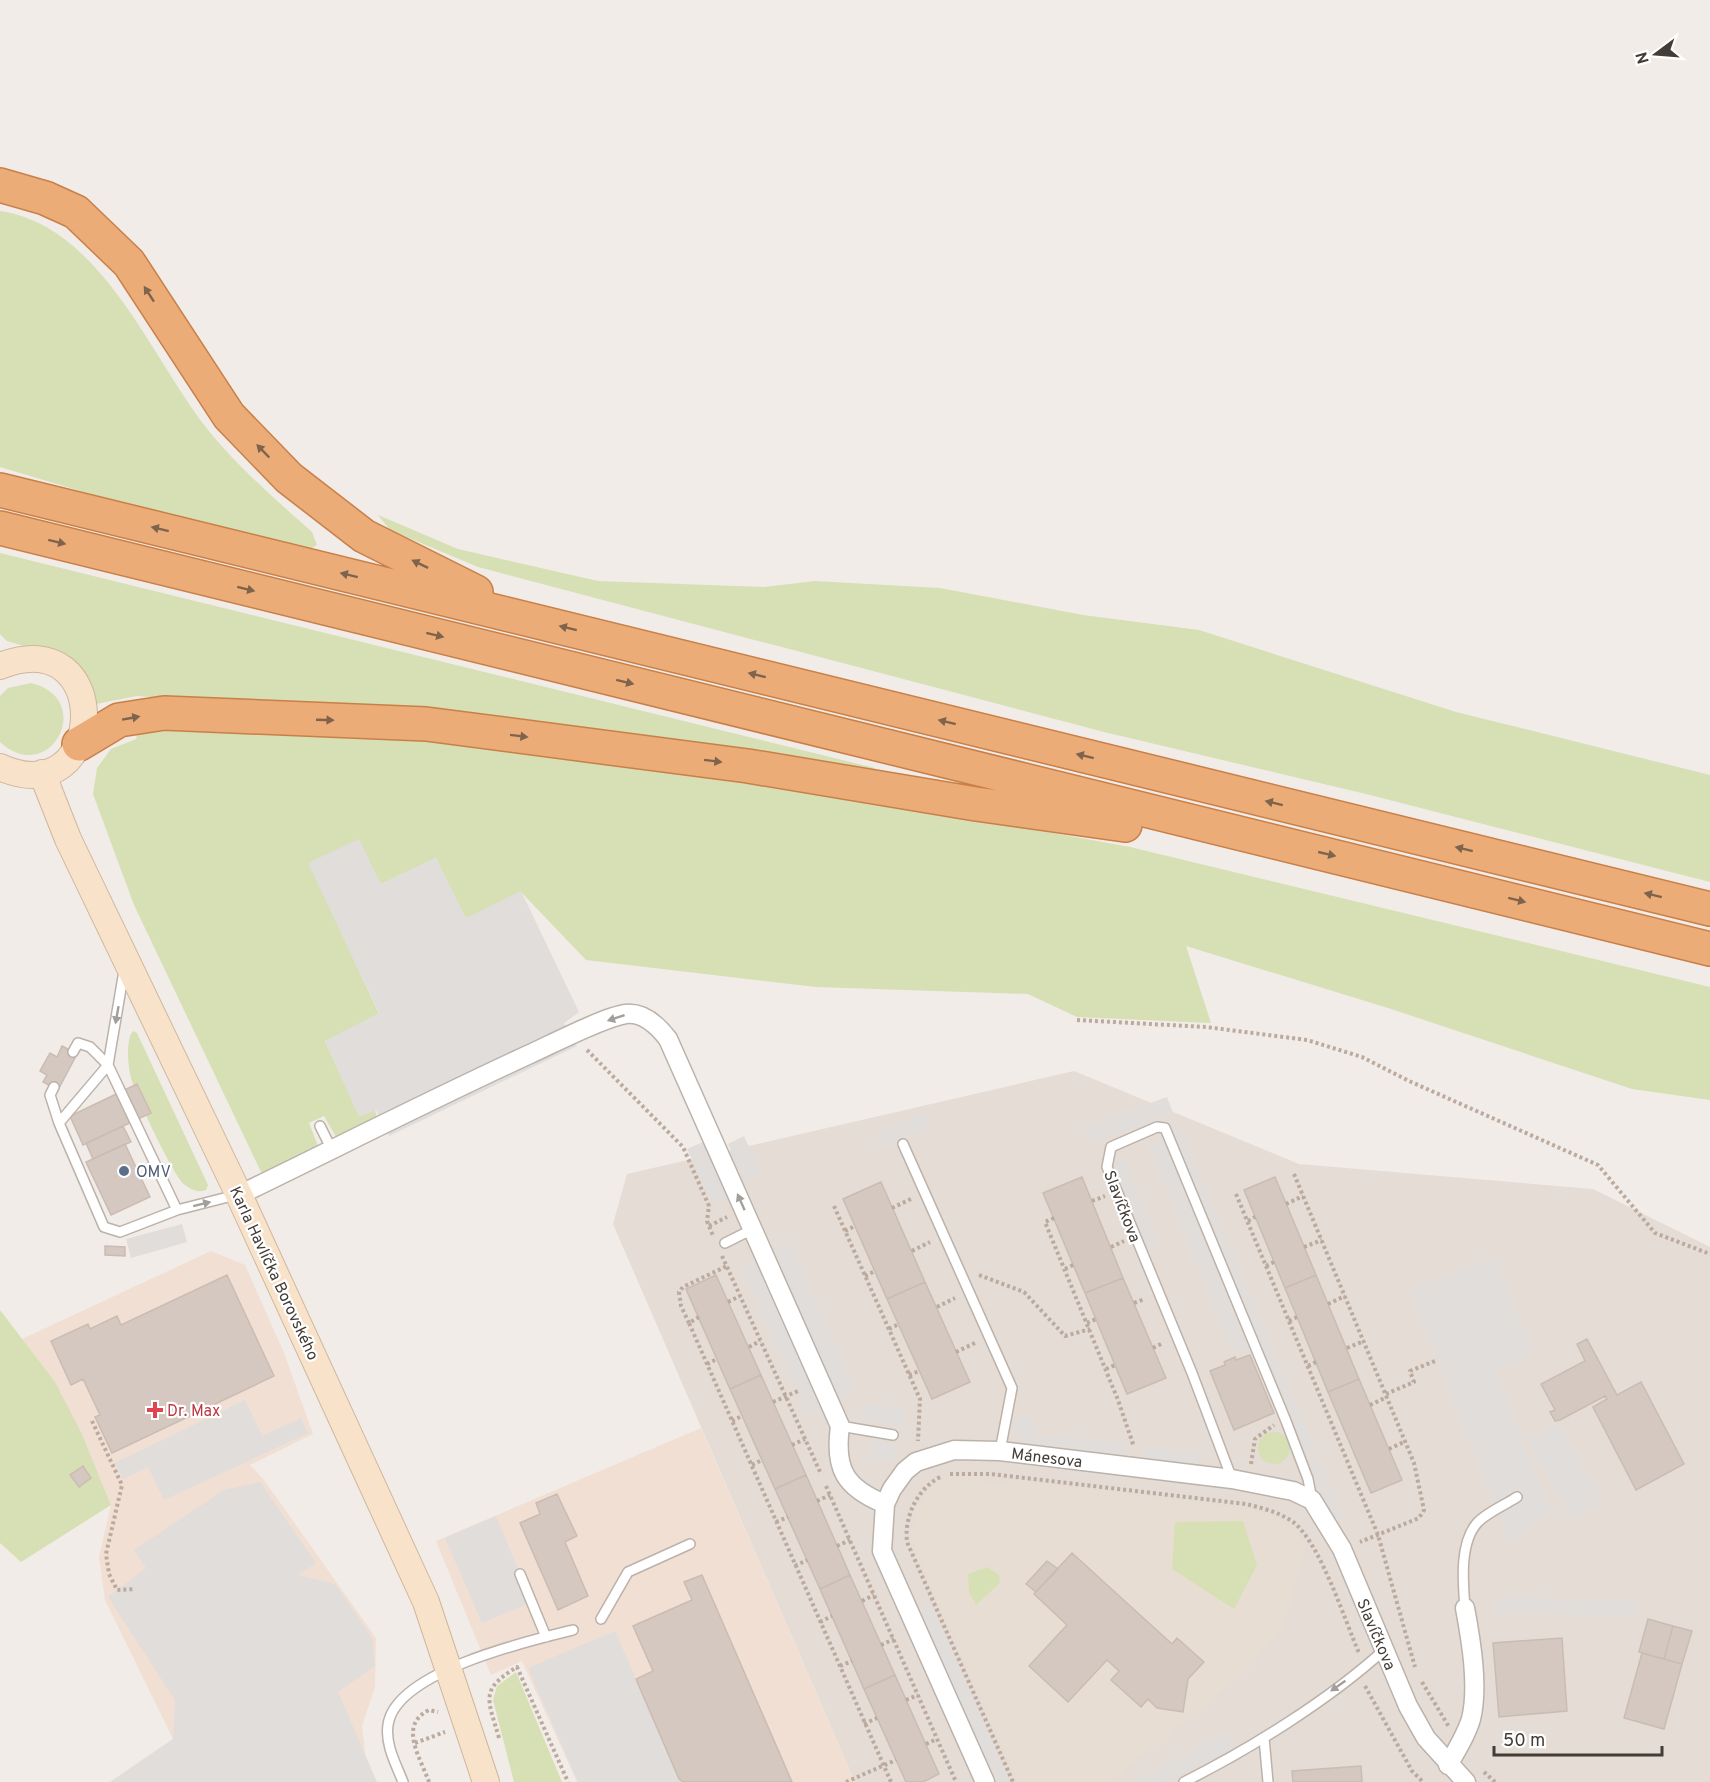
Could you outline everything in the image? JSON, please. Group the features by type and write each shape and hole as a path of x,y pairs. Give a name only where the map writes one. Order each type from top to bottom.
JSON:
{"highway":[{"path":"0,185 45,198 76,212 129,263 229,416 289,478 364,537 528,619"},
{"path":"0,490 1710,909"},
{"path":"0,528 1270,842 1390,868 1710,949"},
{"path":"79,744 119,720 164,713 426,724 748,766 976,804 1270,842"}],"street":[{"path":"0,666 14,660 36,659 57,666 69,675 78,687 86,715 79,744 63,762 42,772 21,774 0,767"},
{"name":"Karla Havlíčka Borovského","path":"42,772 68,839 127,957 394,1529 426,1602 450,1668 486,1782"},
{"path":"239,1195 573,1035 629,1014 642,1016 658,1027 668,1038 765,1255 840,1426 837,1450 849,1481 861,1494 885,1504"},
{"name":"Mánesova","path":"916,1462 954,1450 1000,1451 1240,1481"},
{"path":"916,1462 905,1471 885,1504 882,1551 985,1782"},
{"path":"1240,1481 1293,1491 1312,1500"},
{"name":"Slavíčkova","path":"1312,1500 1342,1549 1408,1706 1426,1738 1448,1765 1466,1782"},
{"path":"1448,1765 1463,1739 1473,1705 1471,1640 1465,1608"}],"lane":[{"path":"59,1123 108,1065 127,957"},
{"path":"73,1052 78,1043 90,1047 108,1065 177,1210"},
{"path":"54,1088 50,1095 59,1123 104,1227 120,1232 177,1210 239,1195"},
{"path":"320,1126 332,1150"},
{"name":"Slavíčkova","path":"1240,1481 1192,1373 1107,1167 1107,1156 1111,1147 1157,1127 1165,1128 1286,1421 1308,1479 1312,1500"},
{"path":"903,1144 1012,1388 1000,1451"},
{"path":"721,1246 753,1229"},
{"path":"840,1426 893,1435"},
{"path":"1465,1608 1466,1550 1471,1534 1478,1522 1517,1497"},
{"path":"601,1618 628,1572 690,1544"},
{"path":"520,1574 546,1636"},
{"path":"403,1782 388,1741 390,1715 404,1695 450,1668 512,1645 573,1630"},
{"path":"1184,1782 1264,1738 1365,1667 1384,1650"},
{"path":"1264,1738 1268,1782"}],"path":[{"path":"1077,1020 1206,1027 1307,1040 1362,1057 1409,1081 1598,1164 1655,1233 1710,1254"},
{"path":"573,1035 683,1147 709,1206 707,1221 721,1246 740,1296 830,1494 956,1782"},
{"path":"1294,1174 1406,1441 1414,1463 1424,1510 1419,1518 1342,1549"},
{"path":"1236,1194 1378,1535 1418,1675 1445,1723 1463,1739 1469,1758 1495,1782"},
{"path":"1286,1204 1303,1196"},
{"path":"834,1206 920,1400 916,1462 933,1481"},
{"path":"1248,1221 1255,1217"},
{"path":"1054,1218 1045,1222 1106,1370 1140,1468"},
{"path":"845,1231 855,1226"},
{"path":"912,1251 944,1236"},
{"path":"1304,1247 1322,1240"},
{"path":"1266,1266 1274,1262"},
{"path":"1065,1269 1073,1265"},
{"path":"727,1266 683,1287 679,1292 681,1306 891,1782"},
{"path":"958,1268 1024,1292 1065,1336 1089,1329"},
{"path":"865,1275 875,1271"},
{"path":"937,1307 968,1291"},
{"path":"728,1302 740,1296"},
{"path":"1328,1304 1345,1296"},
{"path":"689,1323 699,1317"},
{"path":"1289,1321 1297,1317"},
{"path":"1087,1323 1096,1319"},
{"path":"889,1329 898,1324"},
{"path":"956,1352 988,1337"},
{"path":"749,1347 760,1341"},
{"path":"1347,1348 1364,1341"},
{"path":"707,1364 717,1359"},
{"path":"1370,1405 1414,1382 1410,1371 1435,1361"},
{"path":"1308,1366 1316,1362"},
{"path":"1106,1370 1115,1365"},
{"path":"909,1375 919,1371"},
{"path":"773,1402 798,1391"},
{"path":"732,1421 742,1416"},
{"path":"92,1421 122,1485 106,1554 109,1574 117,1590 135,1589"},
{"path":"1246,1504 1240,1481 1255,1439 1268,1428 1286,1421"},
{"path":"792,1445 805,1439"},
{"path":"1389,1449 1406,1441"},
{"path":"752,1465 762,1460"},
{"path":"1013,1782 906,1542 908,1517 916,1500 933,1481 958,1473 991,1474 1246,1504 1275,1512 1294,1522 1308,1538 1365,1667 1363,1682 1412,1772 1423,1782"},
{"path":"817,1501 830,1494"},
{"path":"776,1522 788,1517"},
{"path":"837,1546 850,1540"},
{"path":"795,1566 807,1560"},
{"path":"862,1601 874,1595"},
{"path":"820,1622 832,1616"},
{"path":"881,1645 894,1639"},
{"path":"840,1666 852,1661"},
{"path":"501,1749 489,1691 496,1680 517,1667 568,1782"},
{"path":"906,1700 918,1695"},
{"path":"429,1782 411,1734 416,1718 429,1710 436,1710 445,1717"},
{"path":"864,1724 877,1718"},
{"path":"415,1743 451,1730"},
{"path":"926,1744 937,1739"},
{"path":"846,1782 896,1760"}],"shaded area":[{"path":"359,839 381,884 436,858 466,918 521,891 579,1012 564,1023 577,1046 389,1136 376,1110 359,1117 325,1041 379,1013 308,863"},
{"path":"1074,1071 1299,1164 1593,1189 1710,1247 1710,1782 855,1782 613,1224 627,1174"},
{"path":"1167,1097 1173,1113 1090,1143 1085,1127"},
{"path":"923,1112 930,1127 882,1149 875,1134"},
{"path":"1179,1127 1316,1450 1306,1454 1171,1131"},
{"path":"744,1136 761,1174 745,1181 728,1144"},
{"path":"1163,1138 1250,1355 1230,1345 1150,1147"},
{"path":"703,1142 729,1197 713,1204 687,1149"},
{"path":"1122,1156 1156,1239 1147,1255 1112,1171"},
{"path":"182,1224 187,1242 131,1258 126,1239"},
{"path":"790,1243 856,1391 807,1413 741,1266"},
{"path":"211,1251 245,1265 284,1353 313,1434 250,1465 264,1480 376,1638 375,1687 362,1726 365,1753 110,1782 173,1739 105,1600 99,1557 111,1505 82,1434 22,1339"},
{"path":"1495,1258 1533,1354 1481,1374 1495,1370 1552,1513 1536,1519 1524,1537 1510,1543 1410,1289"},
{"path":"245,1400 262,1436 301,1418 308,1433 164,1500 148,1467 123,1479 115,1463"},
{"path":"863,1403 905,1409 903,1426 861,1420"},
{"path":"1029,1412 1039,1435 1127,1443 1125,1461 1026,1450 1013,1420"},
{"path":"1560,1423 1602,1501 1571,1518 1528,1440"},
{"path":"701,1428 855,1782 577,1782 522,1661 491,1675 436,1541"},
{"path":"870,1441 895,1445 893,1462 868,1458"},
{"path":"1143,1446 1199,1454 1197,1470 1141,1463"},
{"path":"1318,1457 1344,1518 1331,1525 1305,1463"},
{"path":"953,1476 976,1476 990,1485 1002,1486 1008,1480 1246,1509 1274,1516 1296,1530 1306,1544 1284,1626 1242,1675 1110,1782 1019,1782 916,1552 912,1537 916,1510 923,1498 942,1479"},
{"path":"260,1482 316,1563 298,1575 335,1584 372,1638 375,1666 338,1692 377,1782 110,1782 173,1739 175,1700 108,1597 146,1568 134,1550 224,1490"},
{"path":"496,1516 532,1602 482,1623 445,1538"},
{"path":"1514,1598 1633,1601 1636,1615 1630,1617 1525,1613 1499,1615 1494,1601"},
{"path":"930,1603 1010,1782 992,1782 915,1610"},
{"path":"615,1631 679,1778 683,1782 578,1782 528,1668"},
{"path":"1222,1735 1236,1747 1167,1782 1132,1782"}],"green space":[{"path":"0,211 36,222 67,241 95,268 144,333 208,430 245,471 312,532 317,545 310,549 87,493 0,467"},
{"path":"378,515 458,549 598,581 764,587 815,581 940,588 1083,615 1199,630 1456,712 1710,775 1710,882 1366,794 1104,732 478,567 390,530"},
{"path":"0,553 875,768 871,775 370,714 137,696 96,704 90,684 44,652 7,641 0,634"},
{"path":"31,683 51,692 61,705 63,721 59,736 49,748 35,754 18,753 0,742 0,696 8,688"},
{"path":"218,729 485,743 905,806 1130,847 1710,987 1710,1100 1632,1089 1388,1008 1186,946 1211,1023 1077,1017 1028,994 816,987 586,960 521,892 465,919 436,858 381,884 309,863 379,1014 325,1041 359,1116 375,1110 377,1117 336,1137 324,1116 309,1123 318,1146 262,1174 134,905 93,794 97,768 111,749 136,739 138,732"},
{"path":"133,1031 137,1033 208,1185 206,1190 193,1190 179,1179 148,1119 129,1070 128,1048"},
{"path":"0,1310 55,1382 82,1434 111,1505 21,1562 0,1543"},
{"path":"1274,1432 1286,1436 1290,1448 1286,1460 1274,1464 1262,1460 1258,1448 1262,1436"},
{"path":"1243,1521 1257,1565 1234,1609 1172,1569 1175,1522"},
{"path":"987,1567 999,1575 1000,1583 976,1605 969,1592 968,1574"},
{"path":"516,1672 562,1782 514,1782 493,1700 497,1686"}],"building":[{"path":"62,1046 77,1054 58,1090 43,1082 47,1075 40,1071 50,1053 57,1057"},
{"path":"137,1084 151,1113 83,1145 70,1116"},
{"path":"123,1126 131,1142 93,1159 86,1143"},
{"path":"125,1144 150,1197 111,1215 86,1162"},
{"path":"1082,1177 1123,1278 1085,1293 1043,1193"},
{"path":"1275,1177 1316,1275 1285,1288 1244,1190"},
{"path":"881,1182 925,1282 887,1299 843,1199"},
{"path":"105,1246 125,1247 125,1256 105,1255"},
{"path":"227,1275 274,1376 112,1453 95,1417 100,1415 83,1379 71,1385 51,1341 88,1324 90,1329 117,1316 121,1325"},
{"path":"716,1275 761,1375 730,1389 686,1289"},
{"path":"1316,1275 1359,1379 1328,1392 1285,1288"},
{"path":"1123,1278 1166,1378 1127,1394 1085,1293"},
{"path":"925,1282 970,1382 932,1399 887,1299"},
{"path":"1587,1339 1617,1395 1641,1382 1684,1464 1636,1490 1593,1407 1607,1399 1605,1396 1560,1420 1555,1421 1550,1412 1555,1410 1541,1384 1585,1361 1577,1344"},
{"path":"1250,1355 1274,1413 1234,1430 1210,1371 1225,1365 1224,1362 1235,1357 1236,1360"},
{"path":"761,1375 806,1475 775,1489 730,1389"},
{"path":"1359,1379 1402,1480 1371,1493 1328,1392"},
{"path":"83,1466 91,1478 79,1487 70,1475"},
{"path":"806,1475 850,1575 820,1589 775,1489"},
{"path":"557,1494 577,1536 565,1542 588,1596 558,1610 520,1523 540,1514 536,1503"},
{"path":"1072,1553 1172,1644 1177,1638 1204,1662 1188,1679 1183,1712 1157,1708 1148,1699 1141,1707 1111,1680 1119,1671 1107,1660 1068,1702 1029,1666 1067,1625 1034,1594"},
{"path":"1047,1561 1058,1569 1036,1592 1026,1584"},
{"path":"702,1575 792,1782 683,1782 679,1779 636,1679 653,1671 633,1626 692,1600 684,1582"},
{"path":"850,1575 895,1675 864,1689 820,1589"},
{"path":"1648,1619 1673,1626 1664,1659 1639,1652"},
{"path":"1673,1626 1692,1631 1682,1664 1664,1659"},
{"path":"1562,1638 1567,1711 1499,1717 1493,1643"},
{"path":"1642,1653 1682,1664 1664,1729 1624,1718"},
{"path":"895,1675 939,1774 923,1782 906,1782 864,1689"},
{"path":"1361,1766 1362,1782 1293,1782 1292,1771"}],"place":[{"name":"OMV","path":"124,1171"},
{"name":"Dr. Max","path":"155,1410"}]}
